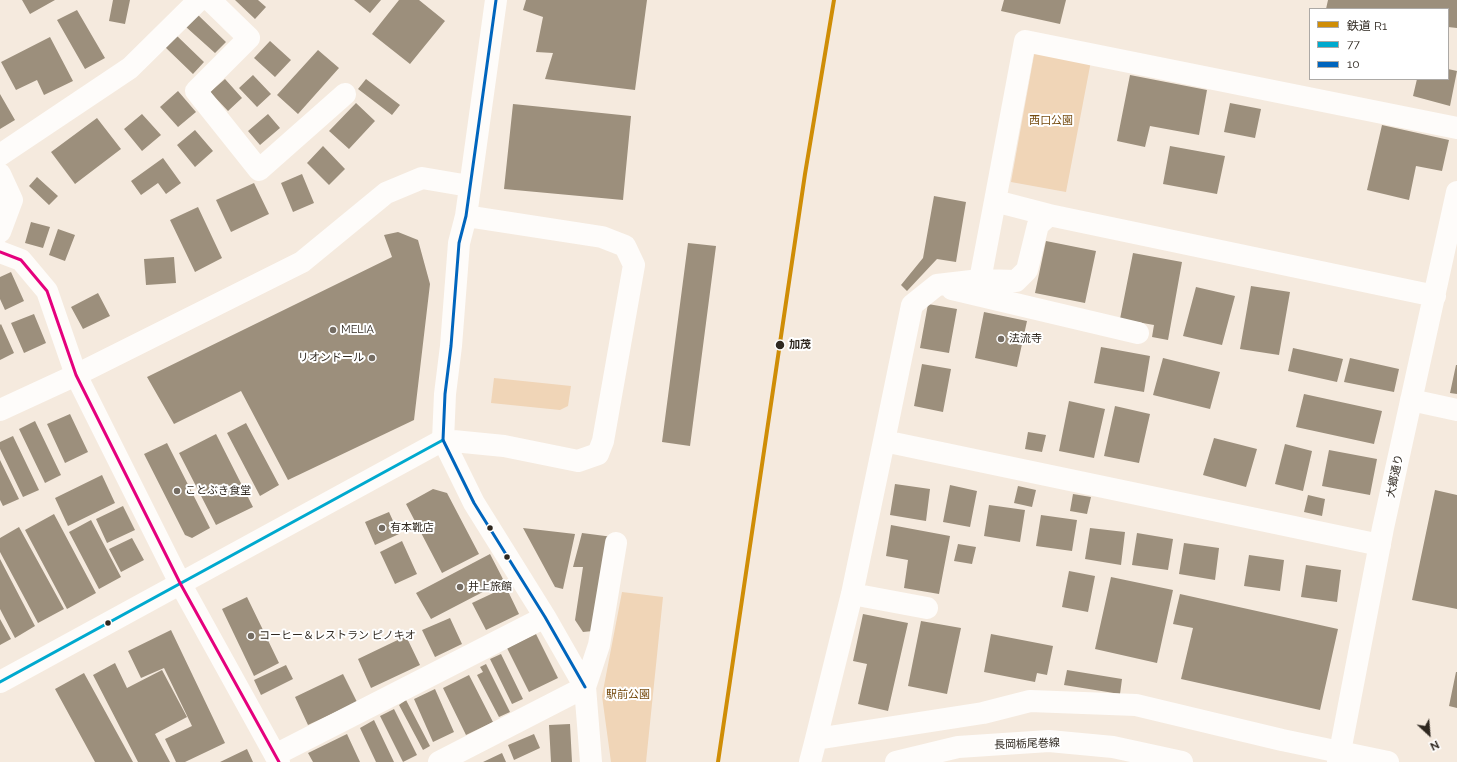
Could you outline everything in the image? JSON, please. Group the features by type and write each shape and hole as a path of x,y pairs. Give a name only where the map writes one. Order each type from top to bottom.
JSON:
{"street":[{"path":"0,155 130,68 199,0"},
{"path":"210,0 249,38 196,91 259,170 345,94"},
{"path":"496,0 466,216 459,243 451,346 445,394 443,440 474,503 545,617 585,687"},
{"path":"980,280 1025,42 1457,128"},
{"path":"0,174 12,200 0,232"},
{"path":"0,410 76,375 302,262 386,193 422,178 469,186"},
{"name":"大郷通り","path":"1339,757 1380,545 1457,192"},
{"path":"995,201 1049,215 1434,296"},
{"path":"810,762 852,594 912,305 937,285 980,280 1016,281 1027,270 1038,225 1049,215"},
{"path":"0,682 443,440 504,446 578,460 598,454 603,441 634,265 625,246 602,237 466,216"},
{"path":"0,252 21,260 47,291 76,375 180,583 277,759 545,617"},
{"path":"937,285 1138,333"},
{"path":"1411,400 1457,410"},
{"path":"884,441 1380,545"},
{"path":"590,762 585,687 600,645 616,543"},
{"path":"852,594 927,608"},
{"path":"439,762 585,687"},
{"path":"816,739 983,712 1030,701 1136,705 1282,740 1339,757 1388,762"},
{"name":"長岡栃尾巻線","path":"896,762 958,747 1048,741 1113,747 1182,762"}],"green space":[{"name":"西口公園","path":"1035,50 1091,61 1066,192 1011,182"},
{"path":"494,378 571,386 568,406 560,410 491,403"},
{"name":"駅前公園","path":"622,592 663,597 646,762 611,762 602,696"}],"building":[{"path":"22,0 55,0 30,14"},
{"path":"113,0 130,0 125,24 109,21"},
{"path":"235,0 258,0 266,7 255,19"},
{"path":"354,0 381,0 370,13"},
{"path":"399,0 419,0 445,21 410,64 372,34"},
{"path":"526,0 647,0 635,90 545,79 553,53 536,52 543,17 523,10"},
{"path":"1004,0 1066,0 1060,24 1001,11"},
{"path":"1328,0 1457,0 1457,28 1449,27 1449,8 1326,8"},
{"path":"77,10 105,58 85,69 57,20"},
{"path":"198,15 226,42 215,53 186,27"},
{"path":"176,35 204,62 193,74 165,47"},
{"path":"50,37 73,81 44,95 37,80 16,90 1,62"},
{"path":"270,41 291,60 275,77 254,58"},
{"path":"318,50 339,68 298,114 277,95"},
{"path":"1449,69 1457,71 1450,106 1413,96 1417,80 1449,80"},
{"path":"253,75 271,94 257,107 239,88"},
{"path":"1130,75 1207,90 1199,135 1150,126 1145,147 1117,141"},
{"path":"225,79 242,98 228,111 210,92"},
{"path":"366,79 400,105 392,115 358,89"},
{"path":"178,91 196,112 178,127 160,107"},
{"path":"0,94 15,120 0,129"},
{"path":"356,103 375,121 349,149 329,131"},
{"path":"1230,103 1261,109 1255,138 1224,132"},
{"path":"513,104 631,116 623,200 504,189"},
{"path":"142,114 161,135 142,151 124,129"},
{"path":"268,114 280,128 260,145 248,131"},
{"path":"97,118 121,149 75,184 51,152"},
{"path":"1382,125 1449,140 1442,171 1416,166 1409,200 1367,190"},
{"path":"195,130 213,151 195,167 177,145"},
{"path":"323,146 345,169 329,185 307,163"},
{"path":"1170,146 1225,156 1217,194 1163,184"},
{"path":"163,158 181,183 166,194 158,183 141,195 131,181"},
{"path":"302,174 314,203 293,212 281,183"},
{"path":"37,177 58,196 49,205 29,186"},
{"path":"254,183 269,214 231,232 216,200"},
{"path":"934,196 966,202 956,262 937,259 907,291 901,285 923,258"},
{"path":"198,207 222,258 195,272 170,220"},
{"path":"31,222 50,227 43,248 25,243"},
{"path":"58,229 75,235 65,261 49,255"},
{"name":"MELIA","path":"398,232 418,240 430,284 414,420 288,480 241,391 174,424 147,377 392,257 384,235"},
{"path":"1046,241 1096,251 1085,303 1035,293"},
{"path":"688,243 716,246 690,446 662,442"},
{"path":"1133,253 1182,262 1168,340 1152,337 1154,325 1120,319"},
{"path":"174,257 176,283 146,285 144,259"},
{"path":"11,272 24,301 5,310 0,299 0,277"},
{"path":"1251,286 1290,292 1279,355 1240,349"},
{"path":"1196,287 1235,296 1222,345 1183,336"},
{"path":"98,293 110,316 83,329 71,307"},
{"path":"928,304 957,309 949,353 920,348"},
{"name":"法流寺","path":"984,312 1027,321 1017,367 975,358"},
{"path":"34,314 46,343 24,353 11,323"},
{"path":"1,324 14,353 0,360 0,325"},
{"path":"1101,347 1150,356 1144,392 1094,383"},
{"path":"1293,348 1343,359 1337,382 1288,371"},
{"path":"1163,358 1220,372 1210,409 1153,395"},
{"path":"1350,358 1399,369 1394,392 1344,382"},
{"path":"922,364 951,369 943,412 914,406"},
{"path":"1457,365 1457,394 1450,393"},
{"path":"1304,394 1382,411 1374,444 1296,427"},
{"path":"1069,401 1105,409 1094,458 1059,451"},
{"path":"1115,406 1150,414 1139,463 1104,456"},
{"path":"70,414 88,452 65,463 47,424"},
{"path":"35,421 61,475 45,483 19,429"},
{"path":"246,423 279,485 260,496 227,433"},
{"path":"1028,432 1046,435 1042,452 1025,449"},
{"path":"216,434 253,507 216,525 179,453"},
{"path":"13,436 39,490 23,497 0,449 0,442"},
{"path":"1214,438 1257,449 1246,487 1203,475"},
{"name":"ことぶき食堂","path":"167,443 210,528 192,538 185,535 144,454"},
{"path":"1285,444 1312,451 1303,491 1275,484"},
{"path":"1329,450 1377,459 1370,495 1322,486"},
{"path":"0,460 19,499 3,506 0,500"},
{"path":"102,475 115,503 68,526 55,498"},
{"path":"895,484 930,489 926,521 890,515"},
{"path":"950,485 977,491 970,527 943,522"},
{"path":"1018,486 1036,490 1032,507 1014,503"},
{"path":"433,489 447,493 479,554 442,573 406,504"},
{"path":"1435,490 1457,495 1457,609 1412,600"},
{"path":"1073,494 1091,497 1087,514 1070,511"},
{"path":"1308,495 1325,499 1322,516 1304,512"},
{"path":"989,505 1025,510 1020,542 984,536"},
{"path":"123,506 135,530 107,543 96,519"},
{"name":"有本靴店","path":"389,512 399,534 375,545 365,522"},
{"path":"54,514 96,593 67,609 25,530"},
{"path":"1041,515 1077,520 1072,551 1036,546"},
{"path":"91,520 121,577 99,589 69,532"},
{"path":"891,525 950,536 939,594 904,588 908,560 886,556"},
{"path":"19,527 64,609 38,623 0,552 0,538"},
{"path":"523,528 575,534 563,589 555,587"},
{"path":"1090,528 1125,532 1121,565 1085,559"},
{"path":"582,533 613,537 593,631 583,632 575,620 583,567 573,567"},
{"path":"1137,533 1173,539 1168,570 1132,565"},
{"path":"132,538 144,560 121,572 109,549"},
{"path":"402,541 417,574 395,584 380,552"},
{"path":"1184,543 1219,548 1215,580 1179,574"},
{"path":"958,544 976,547 972,564 954,561"},
{"name":"井上旅館","path":"490,554 504,581 431,619 416,593"},
{"path":"1249,555 1284,560 1280,591 1244,586"},
{"path":"0,559 35,626 15,638 0,609"},
{"path":"1306,565 1341,570 1337,602 1301,597"},
{"path":"1069,571 1095,576 1088,612 1062,607"},
{"path":"1111,577 1173,590 1157,663 1095,649"},
{"path":"506,587 519,614 486,630 472,603"},
{"path":"1180,594 1338,629 1320,710 1181,679 1193,628 1173,624"},
{"name":"コーヒー＆レストラン ピノキオ","path":"247,597 279,663 254,676 222,609"},
{"path":"863,614 908,623 888,711 858,704 867,664 853,661"},
{"path":"450,618 462,644 435,657 422,630"},
{"path":"0,619 11,639 0,645"},
{"path":"921,621 961,628 947,694 908,686"},
{"path":"171,630 225,743 185,762 176,762 165,739 192,726 164,668 141,678 128,651"},
{"path":"536,634 558,678 529,692 507,648"},
{"path":"991,634 1053,646 1047,675 1037,673 1035,682 984,672"},
{"path":"406,636 420,665 371,688 358,659"},
{"path":"501,654 523,699 512,704 490,659"},
{"path":"115,663 127,688 162,670 187,717 155,734 170,762 138,762 93,675"},
{"path":"486,664 510,712 499,717 477,675 483,672 480,667"},
{"path":"286,665 293,679 261,695 254,680"},
{"path":"1067,670 1122,679 1120,694 1064,685"},
{"path":"1457,672 1457,708 1449,706"},
{"path":"84,673 133,762 95,762 55,689"},
{"path":"343,674 357,702 308,725 295,697"},
{"path":"469,675 493,722 466,735 443,688"},
{"path":"435,689 454,732 433,742 414,699"},
{"path":"406,700 430,746 423,750 399,705"},
{"path":"394,709 417,755 403,762 380,716"},
{"path":"374,720 394,762 376,762 360,728"},
{"path":"570,724 572,762 551,762 549,725"},
{"path":"347,734 360,762 313,762 308,753"},
{"path":"534,734 540,748 514,760 508,745"},
{"path":"247,749 253,762 220,762"},
{"path":"502,753 506,762 483,762"}],"rail line":[{"name":"R1","path":"718,762 805,174 834,0"}],"transit line":[{"name":"10","path":"496,0 466,216 459,243 451,346 445,394 443,440 474,503 545,617 585,687"},
{"path":"0,252 21,260 47,291 76,375 180,583 279,762"},
{"name":"77","path":"0,682 443,440"}],"place":[{"name":"MELIA","path":"333,330"},
{"name":"法流寺","path":"1001,339"},
{"name":"加茂","path":"780,345"},
{"name":"リオンドール","path":"372,358"},
{"name":"ことぶき食堂","path":"177,491"},
{"name":"有本靴店","path":"382,528"},
{"name":"井上旅館","path":"460,587"},
{"name":"コーヒー＆レストラン ピノキオ","path":"251,636"}]}
